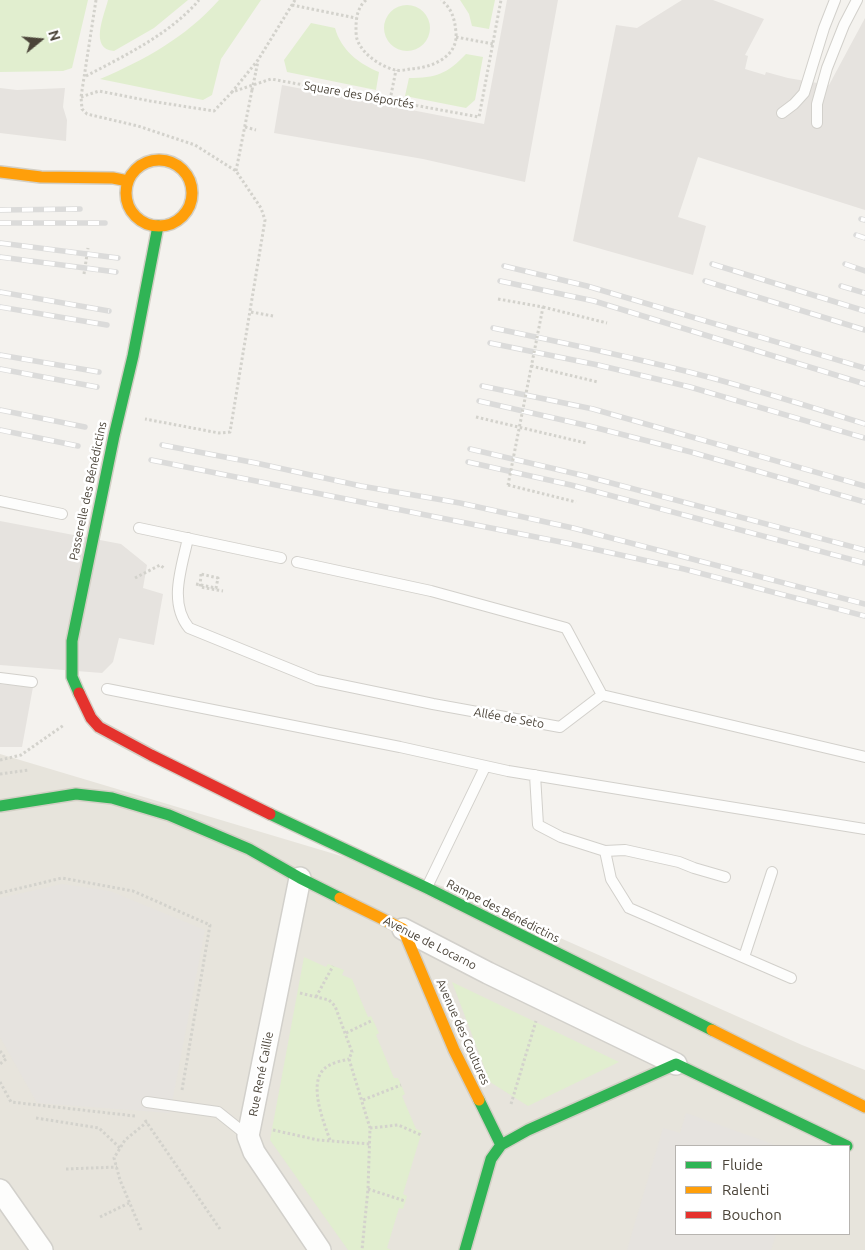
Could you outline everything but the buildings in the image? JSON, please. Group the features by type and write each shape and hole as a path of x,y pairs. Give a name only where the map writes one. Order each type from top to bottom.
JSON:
{"street":[{"path":"154,160 165,160 174,163 188,177 192,187 189,207 184,215 168,225 158,226 148,223 132,211 128,202 128,181 138,168 145,163 154,160"},
{"path":"0,172 41,177 114,178 128,181"},
{"name":"Passerelle des Bénédictins","path":"126,742 99,727 92,718 72,677 70,658 79,599 133,356 158,226"},
{"name":"Rampe des Bénédictins","path":"126,742 242,801 427,888 865,1107"},
{"name":"Avenue de Locarno","path":"0,806 48,796 76,794 112,798 169,815 249,849 300,878 488,973 846,1145"},
{"name":"Rue René Caillie","path":"249,1130 300,878"},
{"name":"Avenue des Coutures","path":"403,929 454,1050 501,1145"},
{"path":"465,1250 491,1159 501,1145 528,1130 676,1064"},
{"path":"249,1130 254,1152 320,1250"},
{"path":"0,1190 42,1250"}],"lane":[{"path":"782,113 804,93 824,28 835,0"},
{"path":"817,123 817,104 827,68 844,25 857,0"},
{"path":"0,502 62,514"},
{"path":"139,528 280,558"},
{"name":"Allée de Seto","path":"188,538 179,578 178,609 182,620 189,628 317,680 433,704 560,727 602,695"},
{"path":"297,562 431,591 566,628 602,695 865,757"},
{"path":"0,678 32,682"},
{"path":"108,689 400,747 485,766 865,829"},
{"path":"427,888 485,766"},
{"path":"535,775 538,825 561,837 605,851 625,850 679,862 725,877"},
{"path":"605,851 610,879 629,908 791,978"},
{"path":"744,957 772,872"},
{"path":"147,1102 218,1112 249,1130"}],"path":[{"path":"96,0 86,76 81,97 82,109 87,114 138,126 195,145 236,172 261,208 265,220 230,432 219,433 138,418"},
{"path":"86,76 139,48 186,16 199,0"},
{"path":"81,97 99,91 214,111 258,60 295,0"},
{"path":"366,0 359,8 356,18 357,39 367,54 381,64 396,70 433,66 452,52 456,37 455,18 447,4 441,0"},
{"name":"Square des Déportés","path":"232,92 271,79 479,117 501,0"},
{"path":"292,5 356,18"},
{"path":"456,37 493,44"},
{"path":"236,172 258,60"},
{"path":"390,100 396,70"},
{"path":"246,126 256,130"},
{"path":"84,274 88,248"},
{"path":"498,299 543,307 607,323"},
{"path":"543,307 508,485 576,502"},
{"path":"251,312 273,316"},
{"path":"531,366 598,382"},
{"path":"476,417 586,443"},
{"path":"202,586 216,588 218,578 201,574 200,587 223,591"},
{"path":"0,760 21,755 69,722"},
{"path":"0,774 29,770"},
{"path":"0,893 62,878 133,891 210,925 178,1107"},
{"path":"316,997 333,966"},
{"path":"278,989 329,1000 336,1006 346,1033 352,1052 349,1059 370,1128 368,1189 362,1250"},
{"path":"528,1130 510,1104 538,1014"},
{"path":"346,1033 373,1020"},
{"path":"0,1051 6,1060 0,1064"},
{"path":"330,1141 321,1112 317,1090 318,1076 324,1069 349,1059"},
{"path":"0,1082 11,1102 152,1118"},
{"path":"363,1100 401,1085"},
{"path":"143,1117 220,1229"},
{"path":"36,1118 99,1128 120,1148"},
{"path":"141,1230 120,1180 114,1158 125,1140 147,1122"},
{"path":"370,1128 398,1125 421,1135"},
{"path":"249,1130 267,1129 330,1141 370,1144"},
{"path":"66,1169 117,1167"},
{"path":"368,1189 405,1201"},
{"path":"100,1217 129,1203"}],"shaded area":[{"path":"507,0 558,0 525,182 423,159 274,133 282,85 484,124"},
{"path":"682,0 713,0 764,19 745,55 748,56 745,69 765,75 766,72 829,85 865,18 865,210 698,157 678,217 706,226 693,275 573,241 616,25 637,28"},
{"path":"0,88 17,90 65,88 63,107 67,120 66,141 0,133"},
{"path":"0,521 121,544 147,565 143,588 163,594 154,645 119,638 113,662 102,673 0,665"},
{"path":"0,684 33,687 22,747 0,747"},
{"path":"0,754 445,887 802,1045 865,1070 865,1250 0,1250"},
{"path":"62,884 110,891 205,930 170,1113 37,1103 0,1037 0,898"},
{"path":"686,1113 775,1145 675,1145 675,1235 776,1235 771,1250 627,1250 663,1128 680,1133"}],"green space":[{"path":"0,0 88,0 72,68 63,71 0,72"},
{"path":"108,0 188,0 154,28 114,51 106,49 100,38"},
{"path":"219,0 261,0 221,59 212,95 203,100 100,79 133,64 164,46 193,25"},
{"path":"460,0 495,0 489,29 472,26 469,14"},
{"path":"407,5 420,9 426,15 430,28 426,41 420,47 407,51 394,47 388,41 384,28 388,15 394,9"},
{"path":"311,23 335,28 342,43 352,55 365,65 379,72 376,90 287,72 284,60"},
{"path":"466,54 483,57 475,100 466,108 405,96 409,78 441,74"},
{"path":"304,957 326,967 328,964 344,970 342,975 352,979 368,1017 371,1016 379,1033 376,1035 394,1078 398,1078 405,1094 402,1096 416,1129 422,1131 403,1194 407,1196 403,1209 399,1208 387,1248 391,1250 348,1250 270,1140"},
{"path":"452,982 619,1062 528,1106 490,1082"}],"railway":[{"path":"0,210 80,209"},
{"path":"861,219 865,220"},
{"path":"0,223 105,223"},
{"path":"856,235 865,238"},
{"path":"0,243 118,258"},
{"path":"0,257 116,272"},
{"path":"712,264 865,311"},
{"path":"845,264 865,271"},
{"path":"504,266 587,286 865,368"},
{"path":"500,281 594,301 865,384"},
{"path":"705,281 865,330"},
{"path":"841,286 865,293"},
{"path":"0,292 109,311"},
{"path":"0,307 107,325"},
{"path":"493,328 693,373 865,424"},
{"path":"490,343 598,365 690,387 865,438"},
{"path":"0,355 99,372"},
{"path":"0,369 97,387"},
{"path":"482,386 593,409 865,486"},
{"path":"479,401 691,452 865,502"},
{"path":"0,410 85,427"},
{"path":"0,430 78,446"},
{"path":"162,445 361,486 460,503 573,528 865,604"},
{"path":"470,449 581,475 865,550"},
{"path":"151,460 571,544 684,569 865,616"},
{"path":"468,462 571,485 865,563"}],"traffic: fast":[{"path":"79,693 72,677 72,641 114,436 133,356 158,226"},
{"path":"0,806 76,794 112,798 169,815 249,849 340,898"},
{"path":"270,814 427,888 712,1030"},
{"path":"479,1100 501,1145 528,1130 676,1064 845,1145"},
{"path":"465,1250 491,1159 501,1145"}],"traffic: slow":[{"path":"159,160 172,163 182,170 189,180 192,193 189,206 182,216 172,223 159,226 146,223 136,216 129,206 126,193 129,180 136,170 146,163 159,160"},
{"path":"0,172 41,177 113,178 128,181"},
{"path":"340,898 403,929 454,1050 479,1100"},
{"path":"712,1030 865,1107"}],"traffic: jam":[{"path":"79,693 91,718 99,727 270,814"}]}
